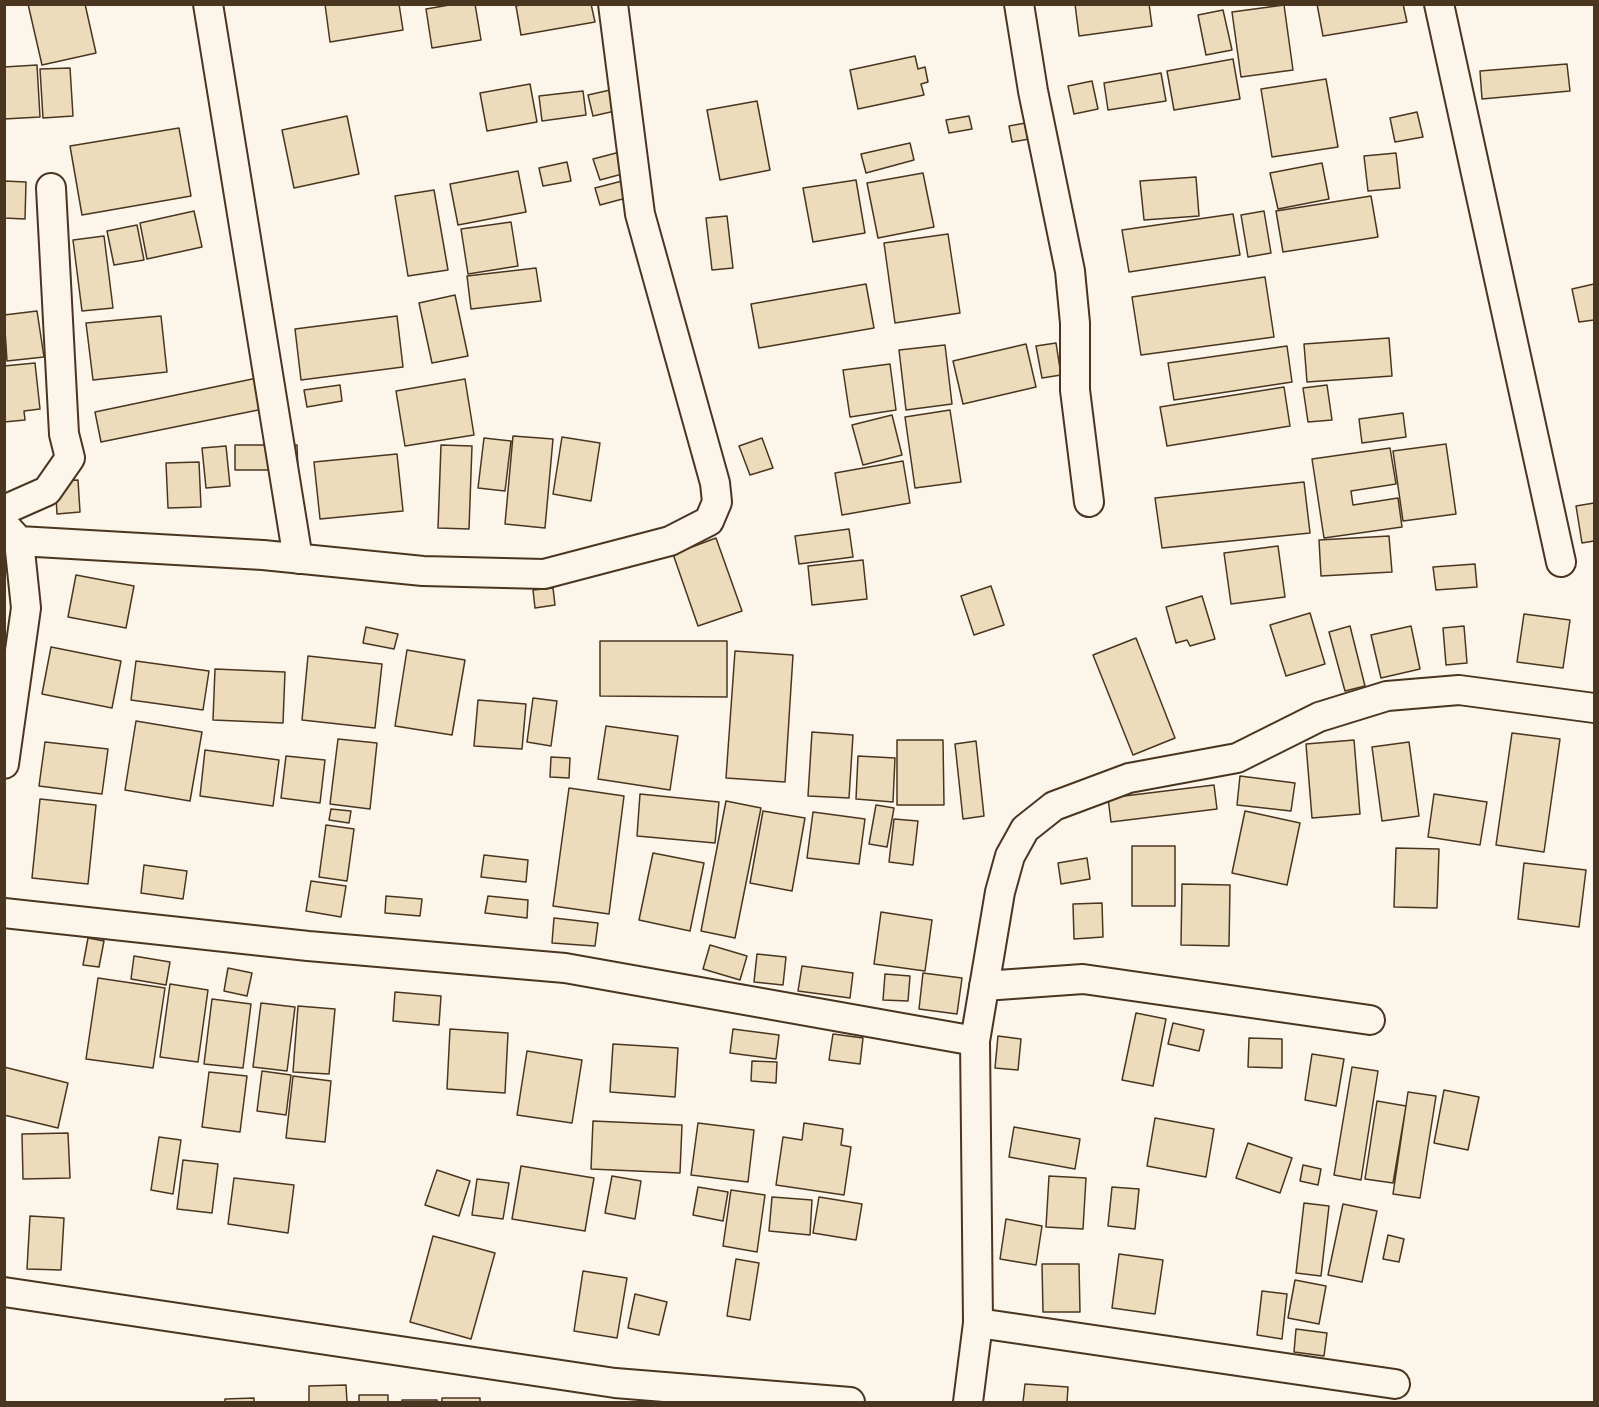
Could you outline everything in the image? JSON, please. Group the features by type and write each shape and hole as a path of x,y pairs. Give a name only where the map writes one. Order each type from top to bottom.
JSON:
{"street":[{"path":"208,4 298,559"},
{"path":"4,764 26,608 12,533 423,571 544,574 670,541 709,521 717,502 715,483 640,214 613,4"},
{"path":"1019,4 1033,91 1070,271 1075,323 1075,390 1089,502"},
{"path":"1440,4 1561,562"},
{"path":"4,510 47,491 70,458 64,435 51,188"},
{"path":"968,1402 978,1323 975,1041 1000,892 1010,856 1025,829 1054,806 1130,777 1237,758 1319,717 1387,696 1459,690 1594,708"},
{"path":"4,913 309,946 565,968 975,1041"},
{"path":"984,986 1083,979 1370,1020"},
{"path":"4,1292 615,1383 850,1402"},
{"path":"978,1323 1395,1384"}],"building":[{"path":"28,4 85,4 96,53 42,65"},
{"path":"325,4 399,4 403,30 330,42"},
{"path":"455,4 475,4 481,40 432,48 426,9"},
{"path":"591,4 595,22 521,35 516,6"},
{"path":"1075,4 1149,4 1152,26 1079,36"},
{"path":"1317,4 1403,4 1407,22 1323,36"},
{"path":"1284,5 1293,70 1241,77 1232,12"},
{"path":"1223,10 1232,50 1206,55 1198,15"},
{"path":"915,56 918,69 925,67 928,82 921,84 924,95 858,109 850,70"},
{"path":"1233,59 1240,99 1174,110 1167,71"},
{"path":"1567,64 1570,91 1482,99 1480,71"},
{"path":"37,65 40,117 4,119 4,67"},
{"path":"70,68 73,116 43,118 40,69"},
{"path":"1161,73 1166,101 1108,110 1104,83"},
{"path":"1326,79 1338,147 1272,157 1261,89"},
{"path":"1092,81 1098,109 1074,114 1068,86"},
{"path":"530,84 537,122 487,131 480,93"},
{"path":"610,90 615,111 593,116 588,95"},
{"path":"583,91 586,115 542,121 539,96"},
{"path":"757,101 770,170 720,180 707,110"},
{"path":"1417,112 1423,137 1395,142 1390,118"},
{"path":"347,116 359,174 294,188 282,130"},
{"path":"969,116 972,129 949,133 946,120"},
{"path":"1031,122 1035,138 1012,142 1009,126"},
{"path":"179,128 191,196 82,215 70,146"},
{"path":"910,143 914,160 866,173 861,154"},
{"path":"620,152 626,173 600,180 593,159"},
{"path":"1396,153 1400,188 1368,191 1364,156"},
{"path":"567,162 571,181 543,186 539,168"},
{"path":"1322,163 1329,199 1278,209 1270,173"},
{"path":"518,171 526,212 458,225 450,184"},
{"path":"923,173 934,227 878,238 867,183"},
{"path":"1196,177 1199,216 1144,220 1140,181"},
{"path":"626,180 630,197 600,205 595,188"},
{"path":"856,180 865,233 813,242 803,188"},
{"path":"4,181 26,182 25,219 4,218"},
{"path":"434,190 448,270 408,276 395,196"},
{"path":"1371,196 1378,237 1283,252 1276,211"},
{"path":"194,211 202,247 147,259 140,223"},
{"path":"1264,211 1271,253 1248,257 1241,215"},
{"path":"1233,214 1240,255 1129,272 1122,230"},
{"path":"727,216 733,268 712,270 706,218"},
{"path":"511,222 518,266 468,274 461,229"},
{"path":"137,225 144,260 114,265 107,231"},
{"path":"948,234 960,313 895,323 884,243"},
{"path":"104,236 113,308 82,311 73,240"},
{"path":"536,268 541,301 471,309 467,276"},
{"path":"1265,277 1274,337 1141,355 1132,297"},
{"path":"866,284 874,328 759,348 751,304"},
{"path":"1594,284 1594,320 1579,322 1572,289"},
{"path":"455,295 468,356 432,363 419,303"},
{"path":"37,311 44,357 7,361 4,315"},
{"path":"161,316 167,372 93,380 86,323"},
{"path":"397,316 403,367 301,380 295,329"},
{"path":"1389,338 1392,376 1307,382 1304,344"},
{"path":"1056,343 1061,375 1042,378 1036,346"},
{"path":"1026,344 1036,387 963,404 953,361"},
{"path":"945,345 952,404 906,410 899,350"},
{"path":"1287,346 1292,382 1174,400 1168,363"},
{"path":"35,363 40,409 24,411 25,420 4,422 4,366"},
{"path":"890,364 896,410 850,417 843,370"},
{"path":"257,378 263,409 101,442 95,412"},
{"path":"465,379 474,435 405,446 396,391"},
{"path":"340,385 342,401 307,407 304,390"},
{"path":"1327,385 1332,420 1308,422 1303,388"},
{"path":"1284,387 1290,426 1167,446 1160,407"},
{"path":"950,410 961,482 915,488 905,417"},
{"path":"1403,413 1406,437 1362,443 1359,419"},
{"path":"892,415 902,455 863,465 852,425"},
{"path":"513,436 553,439 545,528 505,524"},
{"path":"562,437 600,443 591,501 553,494"},
{"path":"484,438 511,441 505,491 478,488"},
{"path":"762,438 773,468 750,475 739,446"},
{"path":"1446,444 1456,514 1403,521 1393,451"},
{"path":"235,445 297,445 298,470 235,470"},
{"path":"441,445 472,446 469,529 438,528"},
{"path":"226,446 230,486 206,488 202,448"},
{"path":"1390,448 1396,484 1351,491 1353,505 1398,498 1402,527 1324,538 1312,459"},
{"path":"397,454 403,511 320,519 314,462"},
{"path":"903,461 910,503 842,515 835,473"},
{"path":"199,462 201,507 168,508 166,463"},
{"path":"78,480 80,512 57,514 55,481"},
{"path":"1304,482 1310,533 1162,548 1155,498"},
{"path":"1594,503 1594,541 1582,543 1576,506"},
{"path":"849,529 853,557 799,564 795,536"},
{"path":"1389,536 1392,572 1321,576 1319,540"},
{"path":"716,538 742,611 698,626 673,554"},
{"path":"1278,546 1285,597 1231,604 1224,553"},
{"path":"863,560 867,599 812,605 808,566"},
{"path":"1475,564 1477,587 1436,590 1433,567"},
{"path":"76,575 134,586 126,628 68,617"},
{"path":"991,586 1004,625 974,635 961,596"},
{"path":"553,588 555,605 535,608 533,590"},
{"path":"1202,596 1215,639 1190,646 1187,640 1176,643 1166,607"},
{"path":"1310,613 1325,664 1286,676 1270,625"},
{"path":"1524,614 1570,620 1563,668 1517,662"},
{"path":"1350,626 1365,686 1345,691 1329,632"},
{"path":"1411,626 1420,669 1381,678 1371,635"},
{"path":"1464,626 1467,663 1446,665 1443,628"},
{"path":"366,627 398,634 394,649 363,643"},
{"path":"1136,638 1175,738 1133,755 1093,655"},
{"path":"600,641 727,641 727,697 600,696"},
{"path":"51,647 121,661 112,708 42,694"},
{"path":"407,650 465,660 452,735 395,726"},
{"path":"735,651 793,655 785,782 726,778"},
{"path":"308,656 382,664 375,728 302,720"},
{"path":"136,661 209,671 203,710 131,700"},
{"path":"215,669 285,672 283,723 213,720"},
{"path":"533,698 557,701 551,746 527,742"},
{"path":"478,700 526,704 522,749 474,746"},
{"path":"136,721 202,732 190,801 125,790"},
{"path":"606,726 678,736 670,790 598,779"},
{"path":"812,732 853,735 849,798 808,796"},
{"path":"1512,733 1560,739 1544,852 1496,845"},
{"path":"338,739 377,743 370,809 330,804"},
{"path":"897,740 943,740 944,805 897,805"},
{"path":"1354,740 1360,814 1312,818 1306,744"},
{"path":"976,741 984,816 963,819 955,744"},
{"path":"45,742 108,749 102,794 39,786"},
{"path":"1409,742 1419,816 1382,821 1372,747"},
{"path":"205,750 279,760 273,806 200,796"},
{"path":"286,756 325,760 320,803 281,798"},
{"path":"858,756 895,758 893,802 856,799"},
{"path":"551,757 570,758 569,778 550,777"},
{"path":"1240,776 1295,783 1291,811 1237,805"},
{"path":"1214,785 1217,809 1111,822 1108,798"},
{"path":"569,788 624,796 609,914 553,906"},
{"path":"640,794 719,802 715,843 637,836"},
{"path":"1434,794 1487,802 1480,845 1428,837"},
{"path":"40,799 96,805 88,884 32,878"},
{"path":"726,801 761,808 735,938 701,931"},
{"path":"876,805 894,808 887,847 869,844"},
{"path":"331,809 351,811 349,823 329,820"},
{"path":"763,811 805,818 792,891 750,883"},
{"path":"1245,811 1300,823 1287,885 1232,873"},
{"path":"813,812 865,819 859,864 807,858"},
{"path":"894,819 918,821 913,865 889,862"},
{"path":"326,825 354,829 347,881 319,877"},
{"path":"1132,846 1175,846 1175,906 1132,906"},
{"path":"1396,848 1439,849 1437,908 1394,907"},
{"path":"653,853 704,863 690,931 639,920"},
{"path":"484,855 528,860 526,882 481,877"},
{"path":"1087,858 1090,879 1061,884 1058,863"},
{"path":"1524,863 1586,870 1579,927 1518,919"},
{"path":"144,865 187,871 183,899 141,893"},
{"path":"311,881 346,886 341,917 306,911"},
{"path":"1182,884 1230,885 1229,946 1181,945"},
{"path":"386,896 422,899 420,916 385,913"},
{"path":"488,896 528,900 527,918 485,913"},
{"path":"1102,903 1103,937 1074,939 1073,904"},
{"path":"881,912 932,920 925,971 874,964"},
{"path":"554,918 598,923 595,946 552,943"},
{"path":"88,938 104,941 99,967 83,965"},
{"path":"710,945 747,956 740,980 703,969"},
{"path":"757,954 786,957 783,985 754,982"},
{"path":"134,956 170,962 166,985 131,979"},
{"path":"802,966 853,973 850,998 798,991"},
{"path":"228,968 252,973 247,996 224,991"},
{"path":"923,973 962,978 957,1014 919,1009"},
{"path":"885,974 910,976 908,1001 883,1000"},
{"path":"98,978 165,988 153,1068 86,1059"},
{"path":"170,984 208,990 198,1062 160,1057"},
{"path":"395,992 441,996 439,1025 393,1021"},
{"path":"212,999 251,1004 243,1068 204,1064"},
{"path":"261,1003 295,1007 287,1071 253,1067"},
{"path":"298,1006 335,1009 329,1074 293,1072"},
{"path":"1136,1013 1166,1019 1153,1086 1122,1080"},
{"path":"1173,1023 1204,1030 1199,1051 1168,1044"},
{"path":"450,1029 508,1033 505,1093 447,1089"},
{"path":"733,1029 779,1035 776,1059 730,1053"},
{"path":"833,1034 863,1038 860,1064 829,1060"},
{"path":"998,1036 1021,1039 1018,1070 995,1068"},
{"path":"1249,1038 1282,1039 1282,1068 1248,1067"},
{"path":"613,1044 678,1048 675,1097 610,1092"},
{"path":"527,1051 582,1060 572,1123 517,1115"},
{"path":"1312,1054 1344,1059 1336,1106 1305,1100"},
{"path":"752,1061 777,1062 776,1083 751,1081"},
{"path":"4,1067 68,1083 58,1128 4,1115"},
{"path":"1352,1067 1378,1071 1361,1180 1334,1175"},
{"path":"262,1071 291,1075 286,1115 257,1111"},
{"path":"209,1072 247,1076 240,1132 202,1127"},
{"path":"293,1076 331,1081 325,1142 286,1138"},
{"path":"1444,1090 1479,1097 1468,1150 1434,1143"},
{"path":"1408,1092 1436,1096 1420,1198 1393,1194"},
{"path":"1377,1101 1406,1106 1393,1183 1365,1179"},
{"path":"1155,1118 1214,1129 1206,1177 1147,1166"},
{"path":"593,1121 682,1125 680,1173 591,1169"},
{"path":"698,1123 754,1130 748,1182 691,1175"},
{"path":"804,1123 843,1129 841,1145 851,1147 844,1195 776,1185 783,1137 802,1140"},
{"path":"1014,1127 1080,1139 1075,1169 1009,1157"},
{"path":"68,1133 70,1178 23,1179 22,1134"},
{"path":"159,1137 181,1140 173,1194 151,1190"},
{"path":"1248,1143 1292,1158 1280,1193 1236,1178"},
{"path":"183,1160 218,1164 212,1213 177,1209"},
{"path":"1303,1165 1321,1169 1318,1185 1300,1181"},
{"path":"521,1166 594,1178 585,1231 512,1219"},
{"path":"437,1170 470,1181 459,1216 425,1205"},
{"path":"612,1176 641,1181 635,1219 605,1213"},
{"path":"1049,1176 1086,1178 1083,1229 1046,1227"},
{"path":"234,1178 294,1185 288,1233 228,1224"},
{"path":"477,1179 509,1183 503,1219 472,1215"},
{"path":"698,1187 728,1192 723,1221 693,1215"},
{"path":"1112,1187 1139,1189 1135,1229 1108,1226"},
{"path":"731,1190 765,1195 757,1252 723,1246"},
{"path":"772,1197 812,1200 810,1235 769,1231"},
{"path":"819,1197 862,1204 856,1240 813,1233"},
{"path":"1304,1203 1329,1206 1321,1276 1296,1273"},
{"path":"1343,1204 1377,1211 1362,1282 1328,1275"},
{"path":"30,1216 64,1218 61,1270 27,1269"},
{"path":"1006,1219 1042,1226 1036,1265 1000,1259"},
{"path":"1388,1235 1404,1239 1399,1262 1383,1259"},
{"path":"433,1236 495,1253 471,1339 410,1322"},
{"path":"1119,1254 1163,1260 1155,1314 1112,1308"},
{"path":"736,1259 759,1263 750,1320 727,1316"},
{"path":"1042,1264 1079,1264 1080,1312 1043,1312"},
{"path":"583,1271 627,1278 617,1338 574,1331"},
{"path":"1295,1280 1326,1286 1319,1324 1288,1318"},
{"path":"1262,1291 1287,1294 1282,1339 1257,1335"},
{"path":"635,1294 667,1302 659,1335 628,1328"},
{"path":"1296,1329 1327,1333 1324,1356 1294,1352"},
{"path":"1025,1384 1068,1387 1067,1402 1023,1402"},
{"path":"346,1385 347,1402 309,1402 309,1386"},
{"path":"359,1395 388,1395 388,1402 359,1402"},
{"path":"254,1398 254,1402 225,1402 225,1399"},
{"path":"442,1398 480,1398 480,1402 442,1402"},
{"path":"402,1400 437,1400 437,1402 402,1402"}]}
